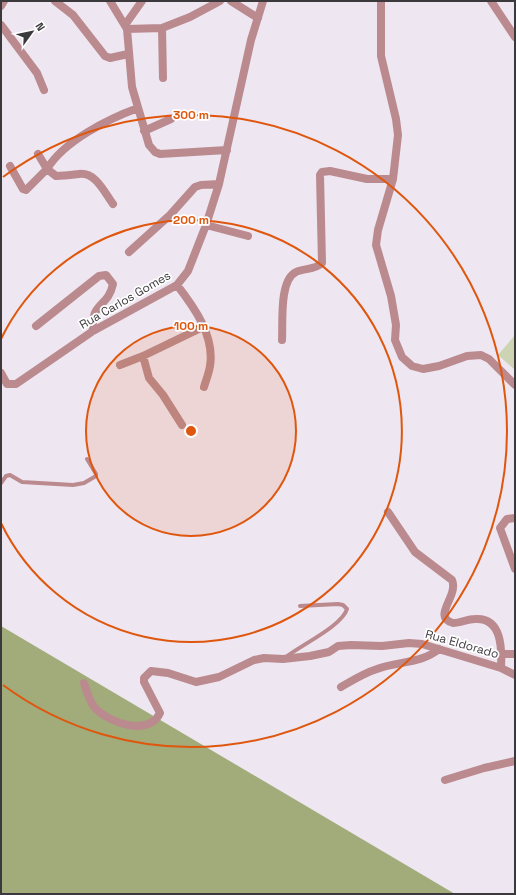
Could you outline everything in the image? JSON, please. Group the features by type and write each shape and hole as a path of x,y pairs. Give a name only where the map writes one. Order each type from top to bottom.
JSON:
{"street":[{"path":"1,6 4,1"},
{"path":"55,1 73,14 105,56 110,58 128,54"},
{"path":"110,1 126,27 132,87 149,145 155,152 160,154 227,150"},
{"path":"126,27 142,1"},
{"path":"126,27 162,28 190,17 220,1"},
{"path":"231,1 258,18"},
{"name":"Rua Carlos Gomes","path":"1,373 7,384 16,384 93,332 177,285 188,271 206,225 219,184 263,1"},
{"path":"381,1 381,56 396,119 398,135 393,179 378,230 376,245 392,296 396,324 395,340 402,357 412,366 423,369 439,366 467,356 482,355 489,359 515,385"},
{"path":"491,1 515,37"},
{"path":"1,25 38,73 44,90"},
{"path":"162,28 163,78"},
{"path":"10,166 25,190 47,168 53,159 92,128 138,108"},
{"path":"144,131 171,119"},
{"path":"38,154 47,168 56,176 78,174 90,175 101,186 113,204"},
{"path":"282,340 284,293 287,281 294,273 304,269 315,268 322,263 320,175 322,172 330,171 367,179 393,179"},
{"path":"129,252 170,215 195,188 201,185 219,184"},
{"path":"206,225 248,236"},
{"path":"36,326 99,276 106,275 113,284 111,293 95,312 92,322 93,332"},
{"path":"177,285 197,311 203,327 210,357 210,366 204,387"},
{"path":"120,365 143,356 203,327"},
{"path":"143,356 149,378 163,395 182,425"},
{"path":"388,512 415,552 452,580 454,592 445,607 444,613 446,618 450,622 457,623 475,618 486,619 497,630 502,654 501,668"},
{"path":"515,518 506,519 500,528 513,558 515,569"},
{"name":"Rua Eldorado","path":"84,683 89,699 95,708 112,721 126,725 136,725 154,720 160,713 144,682 144,678 151,672 168,673 196,682 219,677 254,660 264,658 283,659 310,656 329,652 338,646 382,646 409,642 439,649 501,668 515,675"},
{"path":"341,687 377,668 417,660 432,654 439,649"},
{"path":"502,654 515,654"},
{"path":"445,780 484,768 515,761"}],"lane":[{"path":"1,483 6,476 10,475 22,482 73,485 84,483 96,476 87,459"},
{"path":"283,659 321,634 341,618 347,609 343,605 338,604 300,606"}],"green space":[{"path":"515,335 515,370 498,355"},
{"path":"1,626 455,894 1,894"}]}
